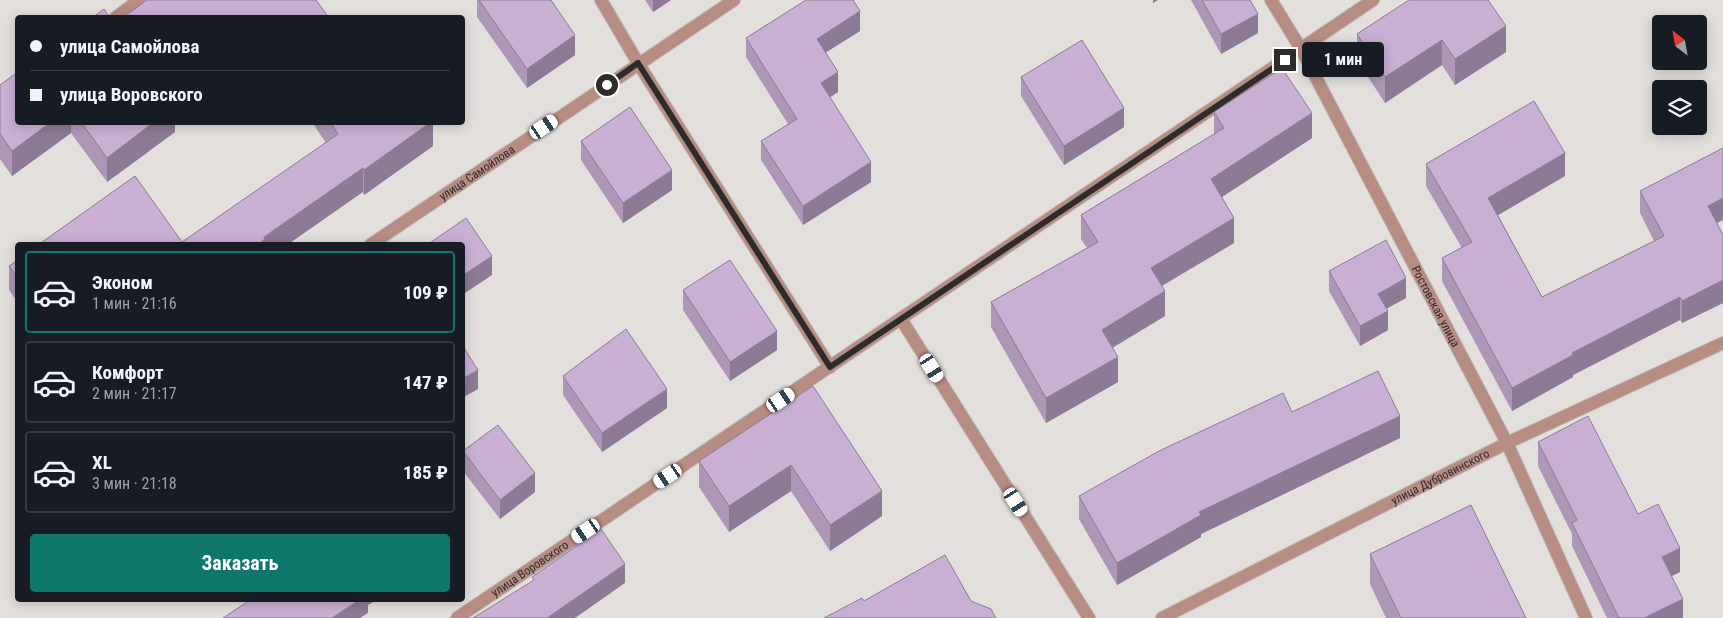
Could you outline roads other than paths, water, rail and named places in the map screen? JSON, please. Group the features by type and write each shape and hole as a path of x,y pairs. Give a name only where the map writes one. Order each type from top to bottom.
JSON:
{"street":[{"path":"119,15 139,0"},
{"path":"601,0 638,63 830,367"},
{"name":"улица Самойлова","path":"374,242 734,0"},
{"name":"Ростовская улица","path":"1271,0 1301,49 1507,443 1586,618"},
{"name":"улица Воровского","path":"457,618 1373,0"},
{"path":"901,319 1090,618"},
{"name":"улица Дубровинского","path":"1162,618 1507,443 1723,343"}]}
